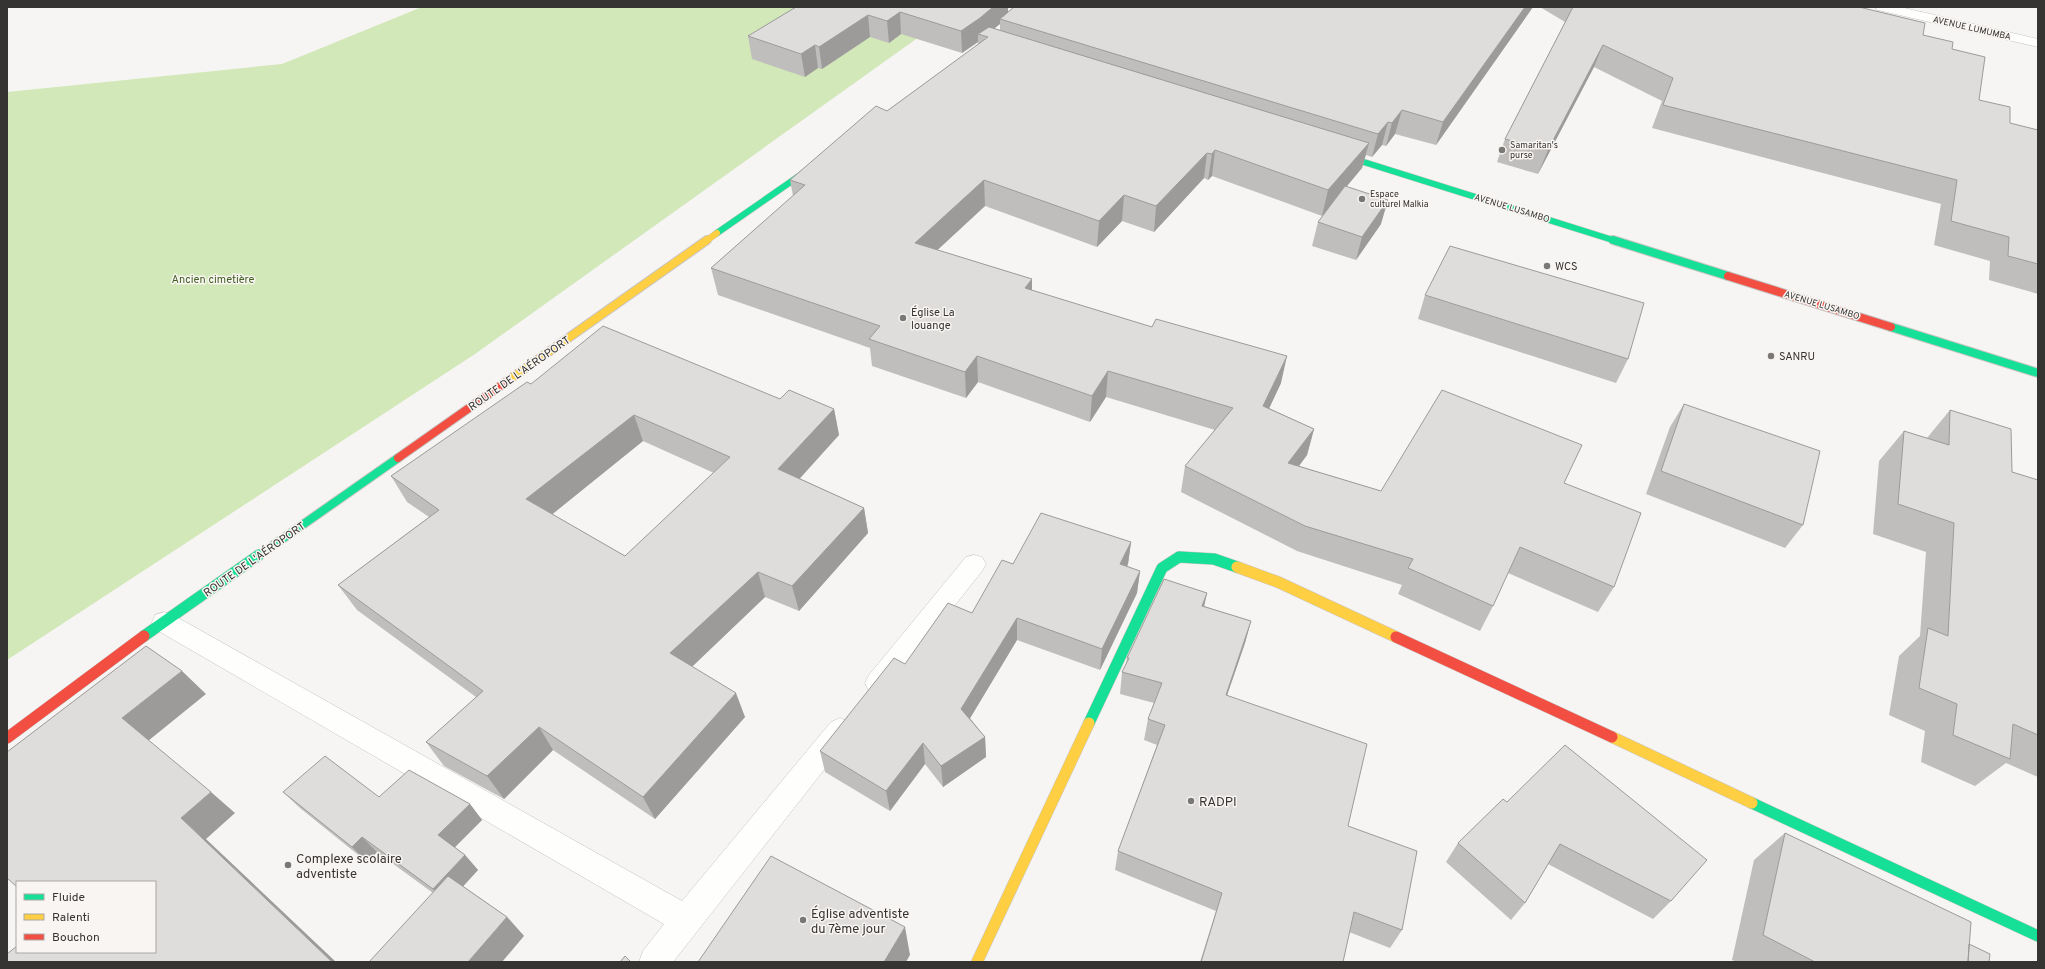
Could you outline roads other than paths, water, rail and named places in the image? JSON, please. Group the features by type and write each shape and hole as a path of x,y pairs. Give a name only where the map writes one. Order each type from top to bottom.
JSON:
{"street":[{"name":"AVENUE LUMUMBA","path":"1882,7 2038,43"},
{"name":"AVENUE LUSAMBO","path":"1330,151 2038,373"},
{"name":"ROUTE DE L'AÉROPORT","path":"7,738 164,622 824,159"},
{"path":"977,962 1162,568 1180,557 1214,559 1278,582 2038,936"},
{"path":"654,962 686,920 974,564"},
{"path":"164,622 686,920"}],"place":[{"name":"Samaritan's purse","path":"1502,150"},
{"name":"Espace culturel Malkia","path":"1362,199"},
{"name":"WCS","path":"1547,266"},
{"name":"Église La louange","path":"903,318"},
{"name":"SANRU","path":"1771,356"},
{"name":"RADPI","path":"1191,801"},
{"name":"Complexe scolaire adventiste","path":"288,865"},
{"name":"Église adventiste du 7ème jour","path":"803,920"}],"park label":[{"name":"Ancien cimetière","path":"213,279"}]}
